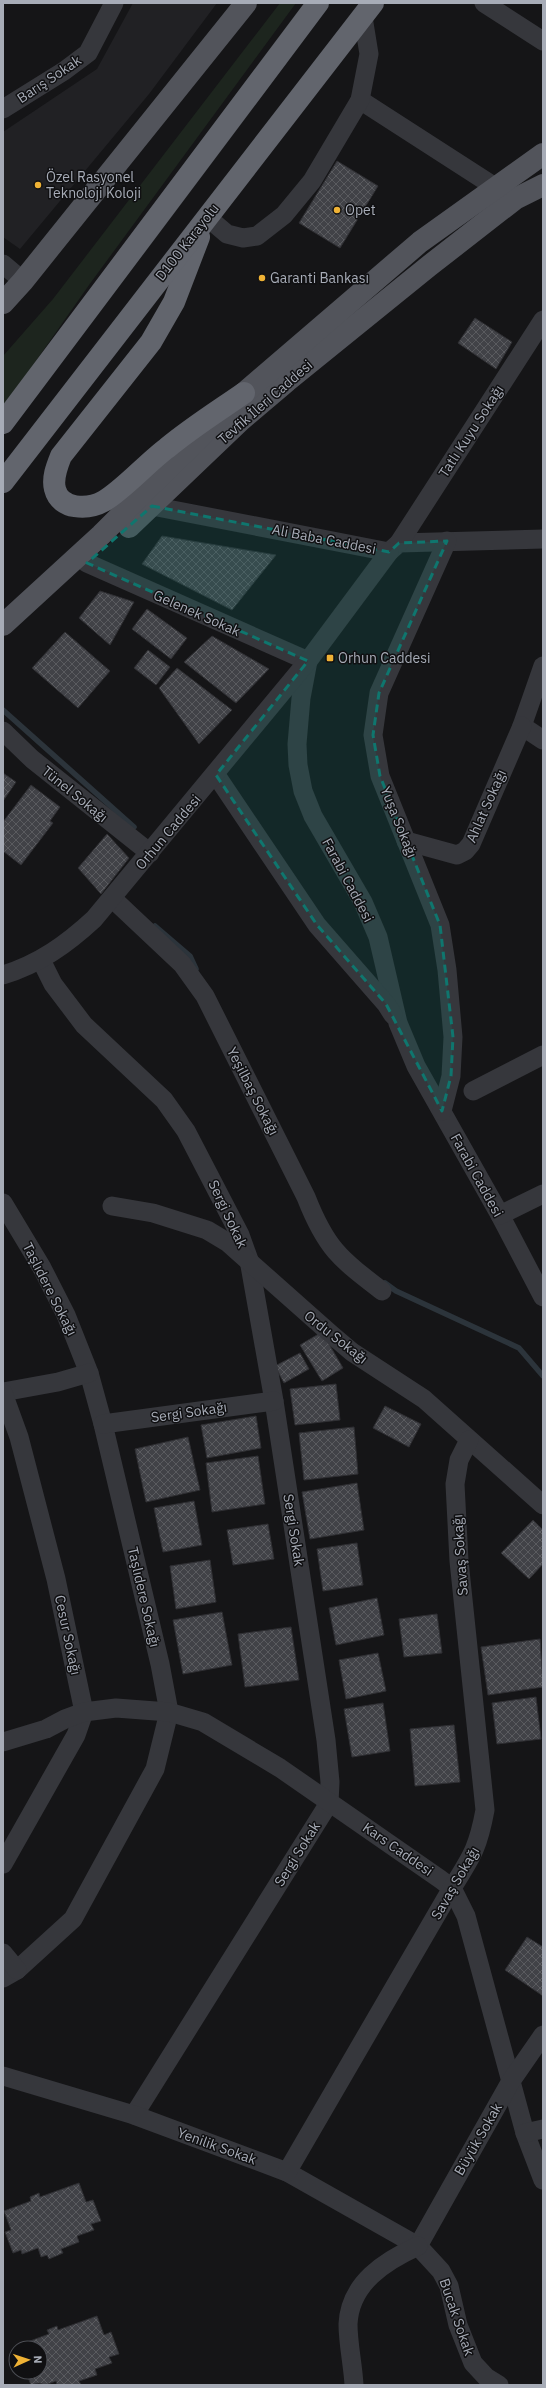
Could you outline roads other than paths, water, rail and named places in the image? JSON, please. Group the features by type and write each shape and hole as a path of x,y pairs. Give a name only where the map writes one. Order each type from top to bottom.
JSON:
{"highway":[{"path":"275,59 310,3"},
{"path":"3,422 318,3"},
{"name":"D100 Karayolu","path":"3,482 368,10"},
{"path":"207,217 174,302 151,342 61,456 55,473 55,489 61,500 73,506 91,507 105,501 167,447 244,393"}],"main road":[{"path":"3,303 23,281 246,3"},
{"path":"3,625 101,535 244,393 420,242 543,154"},
{"name":"Tevfik İleri Caddesi","path":"3,637 152,506 241,420 287,381 429,266 515,199 543,186"}],"street":[{"name":"Barış Sokak","path":"3,109 64,71 88,53 114,3"},
{"path":"484,3 543,41"},
{"path":"207,217 227,234 243,238 257,236 284,215 312,181 360,100 369,54 368,10"},
{"path":"360,100 495,187"},
{"path":"3,264 23,281"},
{"name":"Tatlı Kuyu Sokağı","path":"394,547 543,320"},
{"name":"Ali Baba Caddesi","path":"152,506 394,547 447,541 543,539"},
{"name":"Yuşa Sokağı","path":"442,1111 452,1076 453,1037 447,970 440,925 428,891 380,776 373,735 379,693 447,541"},
{"name":"Farabi Caddesi","path":"394,547 308,661 301,698 297,744 298,765 303,791 313,816 363,902 378,937 398,1023 416,1066 500,1215 543,1297"},
{"name":"Gelenek Sokak","path":"87,564 308,661"},
{"name":"Orhun Caddesi","path":"3,975 42,960 74,937 113,899 308,661"},
{"name":"Ahlat Sokağı","path":"406,841 456,855 464,851 471,844 522,726 543,666"},
{"path":"522,726 543,740"},
{"name":"Tünel Sokağı","path":"3,731 32,759 150,853"},
{"path":"216,775 317,925 386,1004 398,1023"},
{"name":"Yeşilbaş Sokağı","path":"113,899 182,964 205,996 306,1197 318,1228 347,1265 382,1290"},
{"name":"Sergi Sokak","path":"42,960 53,984 84,1025 164,1100 186,1131 219,1192 240,1235 249,1260 274,1401 326,1740 330,1782 329,1803 134,2115"},
{"path":"473,1091 543,1055"},
{"path":"500,1215 543,1194"},
{"name":"Taşlıdere Sokağı","path":"3,1202 42,1268 66,1315 89,1373 104,1424 160,1664 168,1712 155,1769 73,1919 10,1974"},
{"name":"Ordu Sokağı","path":"112,1206 153,1213 207,1230 227,1242 352,1352 424,1399 543,1505"},
{"path":"3,1392 58,1382 89,1373"},
{"name":"Cesur Sokağı","path":"3,1392 19,1437 56,1579 84,1712"},
{"name":"Sergi Sokağı","path":"104,1424 274,1401"},
{"name":"Savaş Sokağı","path":"287,2172 452,1888 473,1856 480,1838 485,1810 461,1584 455,1484 459,1460 469,1440"},
{"name":"Kars Caddesi","path":"3,1742 46,1729 65,1719 84,1712 116,1708 168,1712 203,1722 255,1752 329,1803 370,1829 452,1888 466,1916 525,2133 543,2180"},
{"path":"3,1864 76,1735 84,1712"},
{"name":"Kars Caddesi","path":"3,1732 44,1720 65,1719"},
{"path":"3,1953 10,1974"},
{"name":"Büyük Sokak","path":"418,2246 511,2082 543,2035"},
{"name":"Yenilik Sokak","path":"3,2076 134,2115 287,2172 418,2246"},
{"path":"525,2133 543,2129"},
{"path":"354,2385 348,2323 358,2290 369,2276 393,2257 418,2246"},
{"name":"Bucak Sokak","path":"418,2246 441,2271 449,2286 458,2325 473,2363 486,2377 499,2385"}],"waterway":[{"path":"3,710 134,827"},
{"path":"155,926 190,956 196,969"},
{"path":"385,1283 396,1291 519,1348 543,1376"}],"place":[{"name":"Özel Rasyonel Teknoloji Koloji","path":"38,185"},
{"name":"Opet","path":"337,210"},
{"name":"Garanti Bankası","path":"262,278"},
{"name":"Orhun Caddesi̇","path":"330,658"}]}
